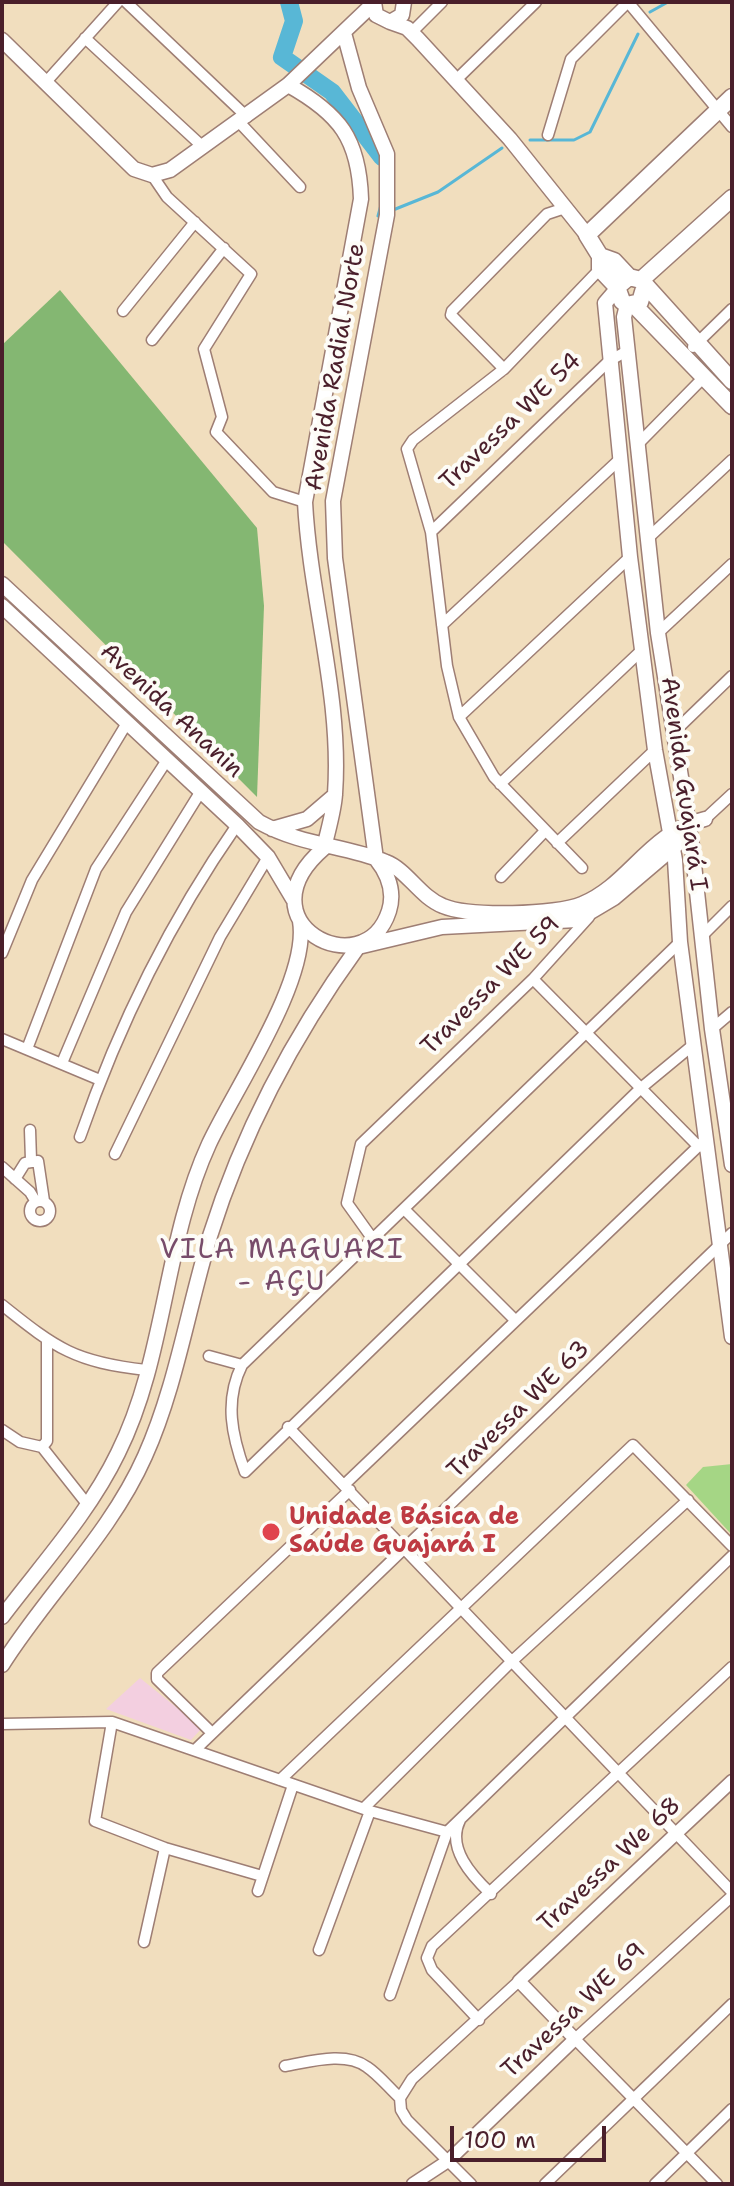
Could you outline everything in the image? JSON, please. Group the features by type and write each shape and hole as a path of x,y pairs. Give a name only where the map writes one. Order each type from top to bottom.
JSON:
{"main road":[{"path":"374,2 376,15 417,33"},
{"path":"2,40 134,169 152,175 170,170 243,120 291,81 374,2"},
{"path":"404,6 417,33 455,81 510,139 587,235 600,262 614,261 630,284 644,297 631,305"},
{"path":"344,33 399,18 404,6"},
{"name":"Avenida Radial Norte","path":"344,33 359,88 383,138 389,194 333,501 335,558 370,857"},
{"name":"Avenida Radial Norte","path":"291,81 342,126 360,167 361,199 305,502 308,551 333,736 335,795 328,848"},
{"path":"587,235 732,97"},
{"path":"732,198 630,284 622,301 631,305 732,406"},
{"path":"630,284 732,381"},
{"name":"Avenida Guajará I","path":"630,284 605,303 609,361 655,750 672,839 680,942 703,1143 727,1238 732,1337"},
{"name":"Avenida Guajará I","path":"631,305 624,317 640,442 658,633 690,828 712,1029 729,1122 732,1165"},
{"name":"Avenida Ananin","path":"2,584 247,812 272,829 328,848"},
{"name":"Avenida Ananin","path":"2,606 237,825 268,857 293,899"},
{"path":"272,829 307,819 335,795"},
{"path":"2,1617 87,1504 120,1449 146,1370 171,1268 208,1147 287,987 301,944 300,921 293,899 300,871 328,848 389,863 443,906 460,910 554,910 582,904 599,894 672,839 705,819"},
{"name":"Travessa WE 59","path":"593,913 672,839"},
{"path":"2,1665 136,1474 174,1367 235,1164 286,1056 316,1005 352,947 379,930 391,906 389,880 370,857"},
{"path":"300,921 312,935 352,947 442,927 558,923 593,913"}],"street":[{"path":"46,82 118,2"},
{"path":"126,2 243,120 300,187"},
{"path":"417,33 442,2"},
{"path":"455,81 536,2"},
{"path":"548,135 571,59 628,2 732,127"},
{"path":"85,38 203,147"},
{"path":"152,175 167,197 251,274 208,338 204,349 222,417 216,432 273,492 305,502"},
{"path":"504,369 451,315 547,214 565,208"},
{"path":"123,311 195,222"},
{"path":"152,340 224,248"},
{"path":"582,868 500,784 459,717 452,697 431,532 408,462 407,449 413,440 504,369 600,262"},
{"path":"684,356 732,309"},
{"name":"Travessa WE 54","path":"431,532 609,361 627,351"},
{"path":"640,442 704,377"},
{"path":"442,625 619,460"},
{"path":"647,539 732,460"},
{"path":"459,717 630,557"},
{"path":"658,633 732,564"},
{"path":"500,784 642,650"},
{"path":"673,733 732,676"},
{"path":"2,953 32,880 127,723"},
{"path":"557,843 655,750"},
{"path":"27,1049 96,869 167,760"},
{"path":"62,1063 126,912 201,791"},
{"path":"705,819 732,794"},
{"path":"80,1137 100,1080 182,907 237,825"},
{"path":"501,877 545,831"},
{"path":"115,1154 220,937 268,857"},
{"path":"703,935 732,906"},
{"name":"Travessa WE 59","path":"372,1238 347,1203 361,1144 533,979 593,913"},
{"path":"680,942 242,1365 230,1398 232,1427 245,1472 641,1088 693,1045"},
{"path":"211,1732 157,1679 157,1673 515,1320 703,1143 641,1088 533,979"},
{"path":"712,1029 732,1012"},
{"path":"2,1039 100,1080"},
{"path":"30,1130 31,1160"},
{"path":"15,1179 25,1163 31,1160"},
{"path":"2,1167 40,1202 41,1167 31,1160"},
{"path":"404,1209 515,1320"},
{"name":"Travessa WE 63","path":"196,1749 727,1238"},
{"path":"2,1305 47,1342 88,1362 146,1370"},
{"path":"42,1447 48,1438 47,1342"},
{"path":"209,1356 242,1365"},
{"path":"288,1427 732,1894"},
{"path":"2,1430 20,1442 42,1447 87,1504"},
{"path":"280,1780 633,1445 732,1546"},
{"path":"319,1950 367,1810 511,1662 688,1500"},
{"path":"390,1995 447,1832 563,1716 732,1556"},
{"path":"479,2020 432,1970 427,1958 432,1946 732,1667"},
{"path":"2,1724 112,1722 367,1810 447,1832"},
{"path":"112,1722 95,1821 165,1848 262,1876"},
{"name":"Travessa We 68","path":"519,1981 732,1781"},
{"path":"258,1891 293,1785"},
{"path":"460,1820 457,1827 464,1865 491,1894"},
{"path":"144,1942 165,1848"},
{"name":"Travessa WE 69","path":"413,2184 448,2161 732,1894"},
{"path":"471,2184 407,2120 401,2110 400,2098 412,2079 519,1981 717,2184"},
{"path":"545,2184 732,2004"},
{"path":"285,2066 334,2059 356,2061 400,2098"},
{"path":"655,2184 732,2109"}],"shaded area":[{"path":"140,1678 202,1728 191,1740 106,1709"}],"green space":[{"path":"60,290 257,528 264,606 257,797 2,541 2,345"},
{"path":"732,1464 732,1535 686,1485 703,1467"}],"waterway":[{"path":"289,2 294,21 282,57 332,92 382,157"},
{"path":"650,12 668,2"},
{"path":"530,140 574,140 590,132 638,34"},
{"path":"393,210 438,192 502,148"},
{"path":"378,216 381,205"}],"place":[{"name":"Unidade Básica de Saúde Guajará I","path":"271,1532"}],"district":[{"name":"VILA MAGUARI - AÇU","path":"282,1267"}]}
